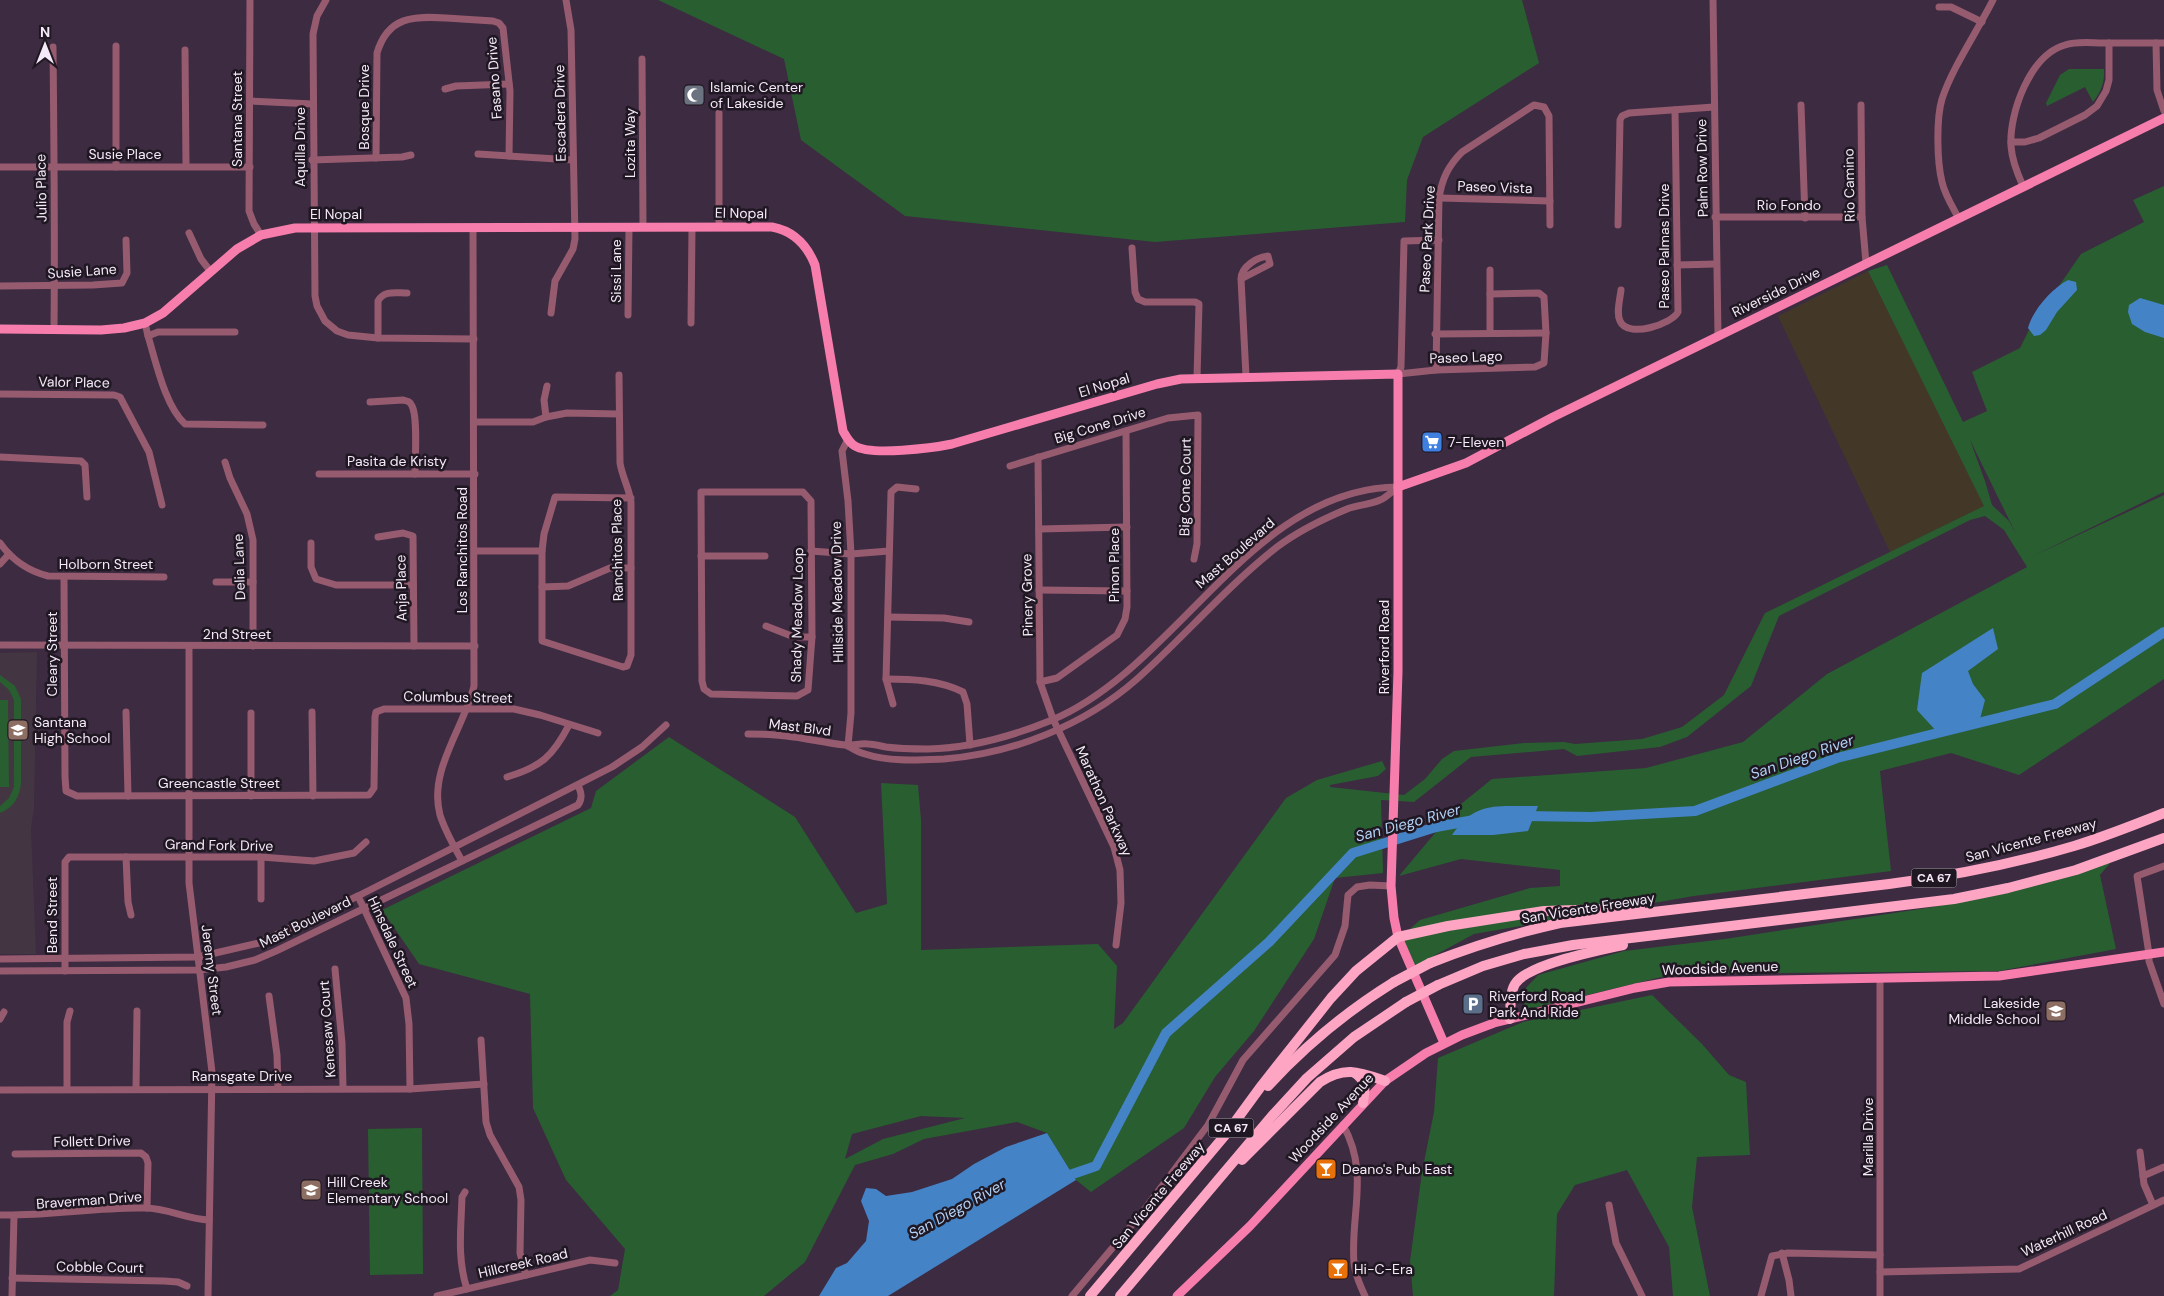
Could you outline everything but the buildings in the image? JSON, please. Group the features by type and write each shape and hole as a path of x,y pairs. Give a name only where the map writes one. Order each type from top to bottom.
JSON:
{"highway":[{"name":"San Vicente Freeway","path":"1090,1296 1232,1126 1275,1079 1316,1039 1369,998 1430,963 1477,945 1531,929 1560,923 1924,879 2000,866 2075,846 2164,813"},
{"name":"CA 67","path":"1120,1296 1307,1078 1354,1037 1406,1002 1438,985 1483,966 1524,954 1573,945 1954,899 2008,888 2076,870 2164,838"},
{"path":"1232,1126 1331,998 1356,971 1398,937 1457,924 1544,911 1696,907"},
{"path":"1510,1019 1511,992 1515,983 1533,970 1590,952 1738,925"},
{"path":"1209,1192 1261,1143 1320,1082 1331,1075 1352,1071 1385,1081"},
{"path":"1352,1071 1365,1084 1363,1103"}],"main road":[{"name":"Riverside Drive","path":"1398,487 1466,464 1553,417 2164,118"},
{"name":"El Nopal","path":"0,329 101,330 124,328 145,323 163,313 237,249 261,235 282,229 314,227 719,226 782,229 802,242 811,255 815,265 843,430 855,446 861,448 898,451 929,449 1157,384 1197,378 1398,374"},
{"name":"Riverford Road","path":"1398,374 1398,672 1391,886 1398,937 1444,1043"},
{"name":"Woodside Avenue","path":"1177,1296 1250,1226 1385,1081 1444,1043 1470,1032 1510,1019 1636,988 1669,982 1999,976 2164,952"}],"street":[{"name":"Santana Street","path":"250,0 249,211 261,235"},
{"name":"Aquilla Drive","path":"326,0 317,16 313,32 312,160 315,296 322,316 333,328 342,334 353,337 474,339"},
{"name":"Escadera Drive","path":"551,313 554,281 573,248 575,227 571,30 566,0"},
{"name":"Palm Row Drive","path":"1713,0 1718,336"},
{"path":"1958,218 1944,188 1940,174 1939,120 1941,105 1947,86 1993,0"},
{"path":"1939,7 1951,7 1982,22"},
{"name":"Bosque Drive","path":"376,158 377,52 380,42 390,29 400,22 415,17 493,22 499,23 503,28"},
{"name":"Fasano Drive","path":"503,28 509,84 509,156"},
{"path":"2010,142 2025,142 2038,138 2085,115 2097,106 2106,91 2109,80 2109,43"},
{"path":"2023,186 2013,163 2010,142 2013,119 2017,104 2042,59 2056,48 2068,44 2160,43 2157,90 2164,111"},
{"path":"116,46 116,167"},
{"name":"Julio Place","path":"53,47 54,329"},
{"path":"185,50 186,166"},
{"name":"Lozita Way","path":"642,59 643,227"},
{"path":"445,89 456,86 509,84"},
{"path":"250,101 313,104"},
{"name":"Paseo Park Drive","path":"1436,370 1435,334 1439,198 1442,179 1452,162 1462,152 1534,105 1544,107 1549,116 1550,225"},
{"path":"1801,105 1805,218"},
{"name":"Rio Camino","path":"1861,105 1862,216 1866,263"},
{"path":"1618,225 1621,118 1629,113 1714,107"},
{"name":"Paseo Palmas Drive","path":"1621,290 1619,317 1621,323 1628,329 1637,331 1673,319 1679,309 1676,110"},
{"path":"719,113 719,226"},
{"path":"312,160 402,157 411,154"},
{"path":"478,154 573,160"},
{"name":"Susie Place","path":"0,167 250,167"},
{"name":"Paseo Vista","path":"1439,198 1550,201"},
{"name":"Rio Fondo","path":"1715,217 1805,218 1862,216"},
{"name":"Los Ranchitos Road","path":"462,861 440,815 437,800 438,784 442,769 468,709 474,686 473,227"},
{"name":"Sissi Lane","path":"628,315 629,227"},
{"path":"691,322 692,227"},
{"path":"189,234 200,259 211,272"},
{"name":"Susie Lane","path":"0,286 122,283 127,274 126,240"},
{"name":"Riverford Road","path":"1398,374 1401,367 1404,241 1439,240"},
{"path":"1132,248 1135,292 1138,299 1145,302 1195,302 1199,304 1197,378"},
{"path":"1677,265 1716,264"},
{"path":"1490,270 1490,333"},
{"path":"1241,279 1246,376"},
{"path":"378,338 378,300 388,293 407,293"},
{"path":"1490,294 1539,293 1544,297 1546,333"},
{"path":"145,323 160,376 177,417 185,424 263,425"},
{"path":"148,336 158,332 235,332"},
{"name":"Paseo Lago","path":"1398,374 1436,370 1539,367 1545,359 1546,333 1435,334"},
{"name":"Ranchitos Place","path":"542,587 542,642 617,665 628,666 631,655 630,498 620,463 619,375"},
{"path":"546,417 544,400 547,386"},
{"name":"Valor Place","path":"0,394 114,395 120,397 149,452 162,505"},
{"path":"370,402 403,400 412,404 415,474"},
{"path":"474,422 533,422 546,417 567,414 619,414"},
{"name":"Big Cone Drive","path":"1010,466 1173,416 1198,415"},
{"name":"Big Cone Court","path":"1194,559 1197,544 1198,415"},
{"name":"Pinon Place","path":"1040,682 1057,678 1117,635 1127,613 1126,431"},
{"name":"Hillside Meadow Drive","path":"848,439 842,451 848,501 851,554 851,713 848,746"},
{"path":"0,457 81,461 85,465 87,497"},
{"name":"Pinery Grove","path":"1038,457 1040,682 1058,729"},
{"name":"Delia Lane","path":"225,462 230,478 247,514 253,540 253,646"},
{"name":"Pasita de Kristy","path":"319,474 475,474"},
{"path":"893,704 886,679 891,492 897,487 916,488"},
{"name":"Mast Boulevard","path":"848,746 867,743 888,747 928,748 970,745 1010,735 1054,719 1098,694 1128,672 1270,535 1342,496 1377,487 1398,487"},
{"name":"Mast Boulevard","path":"848,746 865,754 887,758 930,760 966,757 1011,747 1058,729 1104,704 1136,680 1238,580 1278,546 1348,508 1381,500 1398,487"},
{"name":"Shady Meadow Loop","path":"701,492 803,492 811,501 812,637 808,690 797,696 711,694 704,689 702,681 701,556 701,492"},
{"path":"630,498 555,497 544,534 542,587 568,586 610,568 631,568"},
{"path":"1039,529 1126,527"},
{"name":"Anja Place","path":"378,537 403,533 413,536 414,646"},
{"name":"Holborn Street","path":"0,543 20,564 48,576 164,576"},
{"path":"311,543 311,567 316,579 336,585 413,585"},
{"path":"475,551 542,551"},
{"path":"811,551 851,554 889,551"},
{"path":"0,564 9,554"},
{"path":"701,556 765,556"},
{"path":"1230,572 1238,580"},
{"name":"Cleary Street","path":"64,577 66,791"},
{"path":"216,582 253,582"},
{"path":"1039,590 1127,591"},
{"path":"888,617 944,618 969,622"},
{"path":"766,626 794,637 812,637"},
{"name":"2nd Street","path":"0,645 474,646"},
{"name":"Jeremy Street","path":"189,646 189,883 211,1060 212,1089 208,1296"},
{"path":"886,679 918,680 955,688 963,692 967,704 970,745"},
{"name":"Columbus Street","path":"372,792 376,712 384,708 514,709 598,733"},
{"path":"126,712 128,796"},
{"path":"251,712 251,796"},
{"path":"312,712 313,796"},
{"path":"507,777 529,770 546,760 559,744 570,724"},
{"name":"Mast Boulevard","path":"0,959 65,960 103,957 198,957 259,943 358,896 612,767 642,747 666,725"},
{"name":"Marathon Parkway","path":"1058,729 1114,847 1120,870 1121,903 1116,945"},
{"name":"Mast Blvd","path":"748,734 784,735 848,746"},
{"name":"Mast Boulevard","path":"0,971 199,970 226,968 255,960 321,930 578,805 581,800 581,792 578,785"},
{"name":"Greencastle Street","path":"66,791 77,796 313,796 363,795 372,792"},
{"name":"Grand Fork Drive","path":"67,859 75,856 260,857 314,861 354,854 366,842"},
{"path":"126,857 130,915"},
{"path":"260,857 261,899"},
{"name":"Bend Street","path":"65,971 64,874 67,859"},
{"path":"2164,866 2137,876 2149,961 2164,1004"},
{"path":"1072,1296 1141,1214 1208,1125 1243,1060 1336,955 1345,926 1348,895 1357,887 1370,885 1391,886"},
{"name":"Hinsdale Street","path":"358,896 406,998 409,1024 410,1089"},
{"name":"Kenesaw Court","path":"335,969 342,1043 343,1088"},
{"name":"Marilla Drive","path":"1880,978 1880,1296"},
{"path":"269,996 277,1055 278,1088"},
{"path":"68,1089 67,1022 70,1011"},
{"path":"136,1089 137,1011"},
{"path":"0,1019 4,1012"},
{"path":"481,1040 486,1122 490,1135 519,1187 521,1200 520,1253 526,1275"},
{"name":"Ramsgate Drive","path":"0,1090 410,1089 484,1084"},
{"path":"1343,1125 1349,1137 1354,1155 1358,1186 1354,1262 1357,1277 1365,1296"},
{"path":"2140,1152 2152,1205"},
{"name":"Follett Drive","path":"15,1154 141,1153 146,1157 148,1163 148,1208"},
{"path":"2144,1176 2164,1167"},
{"path":"465,1192 462,1197 459,1253 466,1289"},
{"name":"Waterhill Road","path":"1880,1272 2019,1269 2164,1200"},
{"path":"1609,1206 1616,1243 1642,1296"},
{"name":"Braverman Drive","path":"0,1215 48,1215 94,1210 148,1208 194,1219 209,1220"},
{"path":"12,1296 14,1216"},
{"path":"1782,1254 1791,1296"},
{"path":"1761,1296 1772,1256 1782,1254 1880,1255"},
{"name":"Hillcreek Road","path":"437,1296 590,1260 603,1260 615,1264"},
{"name":"Cobble Court","path":"12,1278 164,1281 178,1282 187,1286"}],"shaded area":[{"path":"1868,271 1985,506 1890,552 1778,316"},
{"name":"Santana High School","path":"37,652 34,808 31,828 36,954 0,954 0,653"}],"green space":[{"path":"658,0 1522,0 1539,63 1423,137 1407,180 1405,222 1155,242 905,216 801,140 784,59"},
{"path":"2069,69 2104,69 2103,83 2098,94 2093,102 2085,87 2047,106 2046,103 2060,75"},
{"path":"2164,186 2164,492 2033,556 2164,495 2164,679 2019,775 1951,753 1880,771 1891,871 1694,896 1474,934 1415,966 1402,936 1420,920 1530,888 1560,886 1560,870 1461,859 1399,876 1456,808 1492,779 1646,768 1743,742 1827,674 2027,567 2004,530 1985,516 1970,520 1779,616 1751,686 1687,737 1660,747 1577,756 1564,749 1471,757 1414,802 1381,800 1383,873 1335,878 1314,939 1254,1031 1215,1077 1184,1128 1091,1192 1076,1180 1047,1133 1017,1122 924,1139 893,1154 855,1165 805,1262 764,1296 610,1296 618,1290 625,1249 566,1180 533,1108 530,994 419,964 382,910 591,808 596,791 669,737 795,817 856,913 887,904 881,783 918,785 921,820 921,950 1098,944 1117,966 1114,1029 1123,1023 1286,798 1317,780 1382,761 1386,769 1378,776 1330,785 1330,787 1404,795 1425,779 1442,759 1454,751 1524,743 1564,742 1575,744 1642,739 1682,727 1724,695 1765,613 1984,506 1868,271 1887,265 1963,422 1987,411 1972,372 2020,348 2030,328 2081,254 2144,222 2133,200","holes":["1970,440 2017,536 2009,521 1992,505","921,1116 965,1118 883,1139 845,1159 852,1134"]},
{"path":"0,675 15,686 21,699 21,783 15,801 9,808 0,813 0,806 9,798 14,787 14,700 9,690 0,682"},
{"path":"0,700 8,700 9,787 0,787"},
{"path":"2111,862 2100,875 2116,949 1999,971 1674,974 1525,1010 1522,992 1538,975 1624,951 1725,939 1933,907 2024,887"},
{"path":"1652,995 1702,1044 1729,1075 1746,1082 1750,1155 1697,1157 1692,1207 1710,1296 1673,1296 1669,1247 1627,1170 1575,1185 1557,1214 1554,1296 1413,1296 1410,1261 1422,1172 1434,1112 1438,1058 1523,1022"},
{"path":"422,1128 423,1274 370,1275 368,1129"}],"water":[{"path":"2068,280 2076,282 2077,290 2057,312 2046,330 2040,335 2034,336 2028,328 2038,307 2049,294"},
{"path":"2140,298 2164,305 2164,338 2145,332 2132,324 2128,312 2129,305"},
{"path":"1993,628 1998,649 1968,671 1973,684 1985,700 1979,723 1938,733 1917,710 1922,673"},
{"path":"1500,806 1538,806 1528,831 1493,835 1452,835 1461,823 1470,815 1480,810"},
{"path":"1047,1133 1076,1180 888,1296 819,1296 836,1268 847,1263 866,1241 869,1221 861,1201 866,1188 876,1189 886,1196 912,1192 952,1179 974,1164 1006,1147"}],"waterway":[{"name":"San Diego River","path":"1521,816 1591,817 1695,811 1837,758 2055,704 2164,632"},
{"name":"San Diego River","path":"1061,1178 1096,1166 1166,1033 1269,942 1353,853 1436,827 1474,820"}],"place":[{"name":"Islamic Center of Lakeside","path":"694,95"},
{"name":"7-Eleven","path":"1432,442"},
{"name":"Santana High School","path":"18,730"},
{"name":"Riverford Road Park And Ride","path":"1473,1004"},
{"name":"Lakeside Middle School","path":"2056,1011"},
{"name":"Deano's Pub East","path":"1326,1169"},
{"name":"Hill Creek Elementary School","path":"311,1190"},
{"name":"Hi-C-Era","path":"1338,1269"}]}
